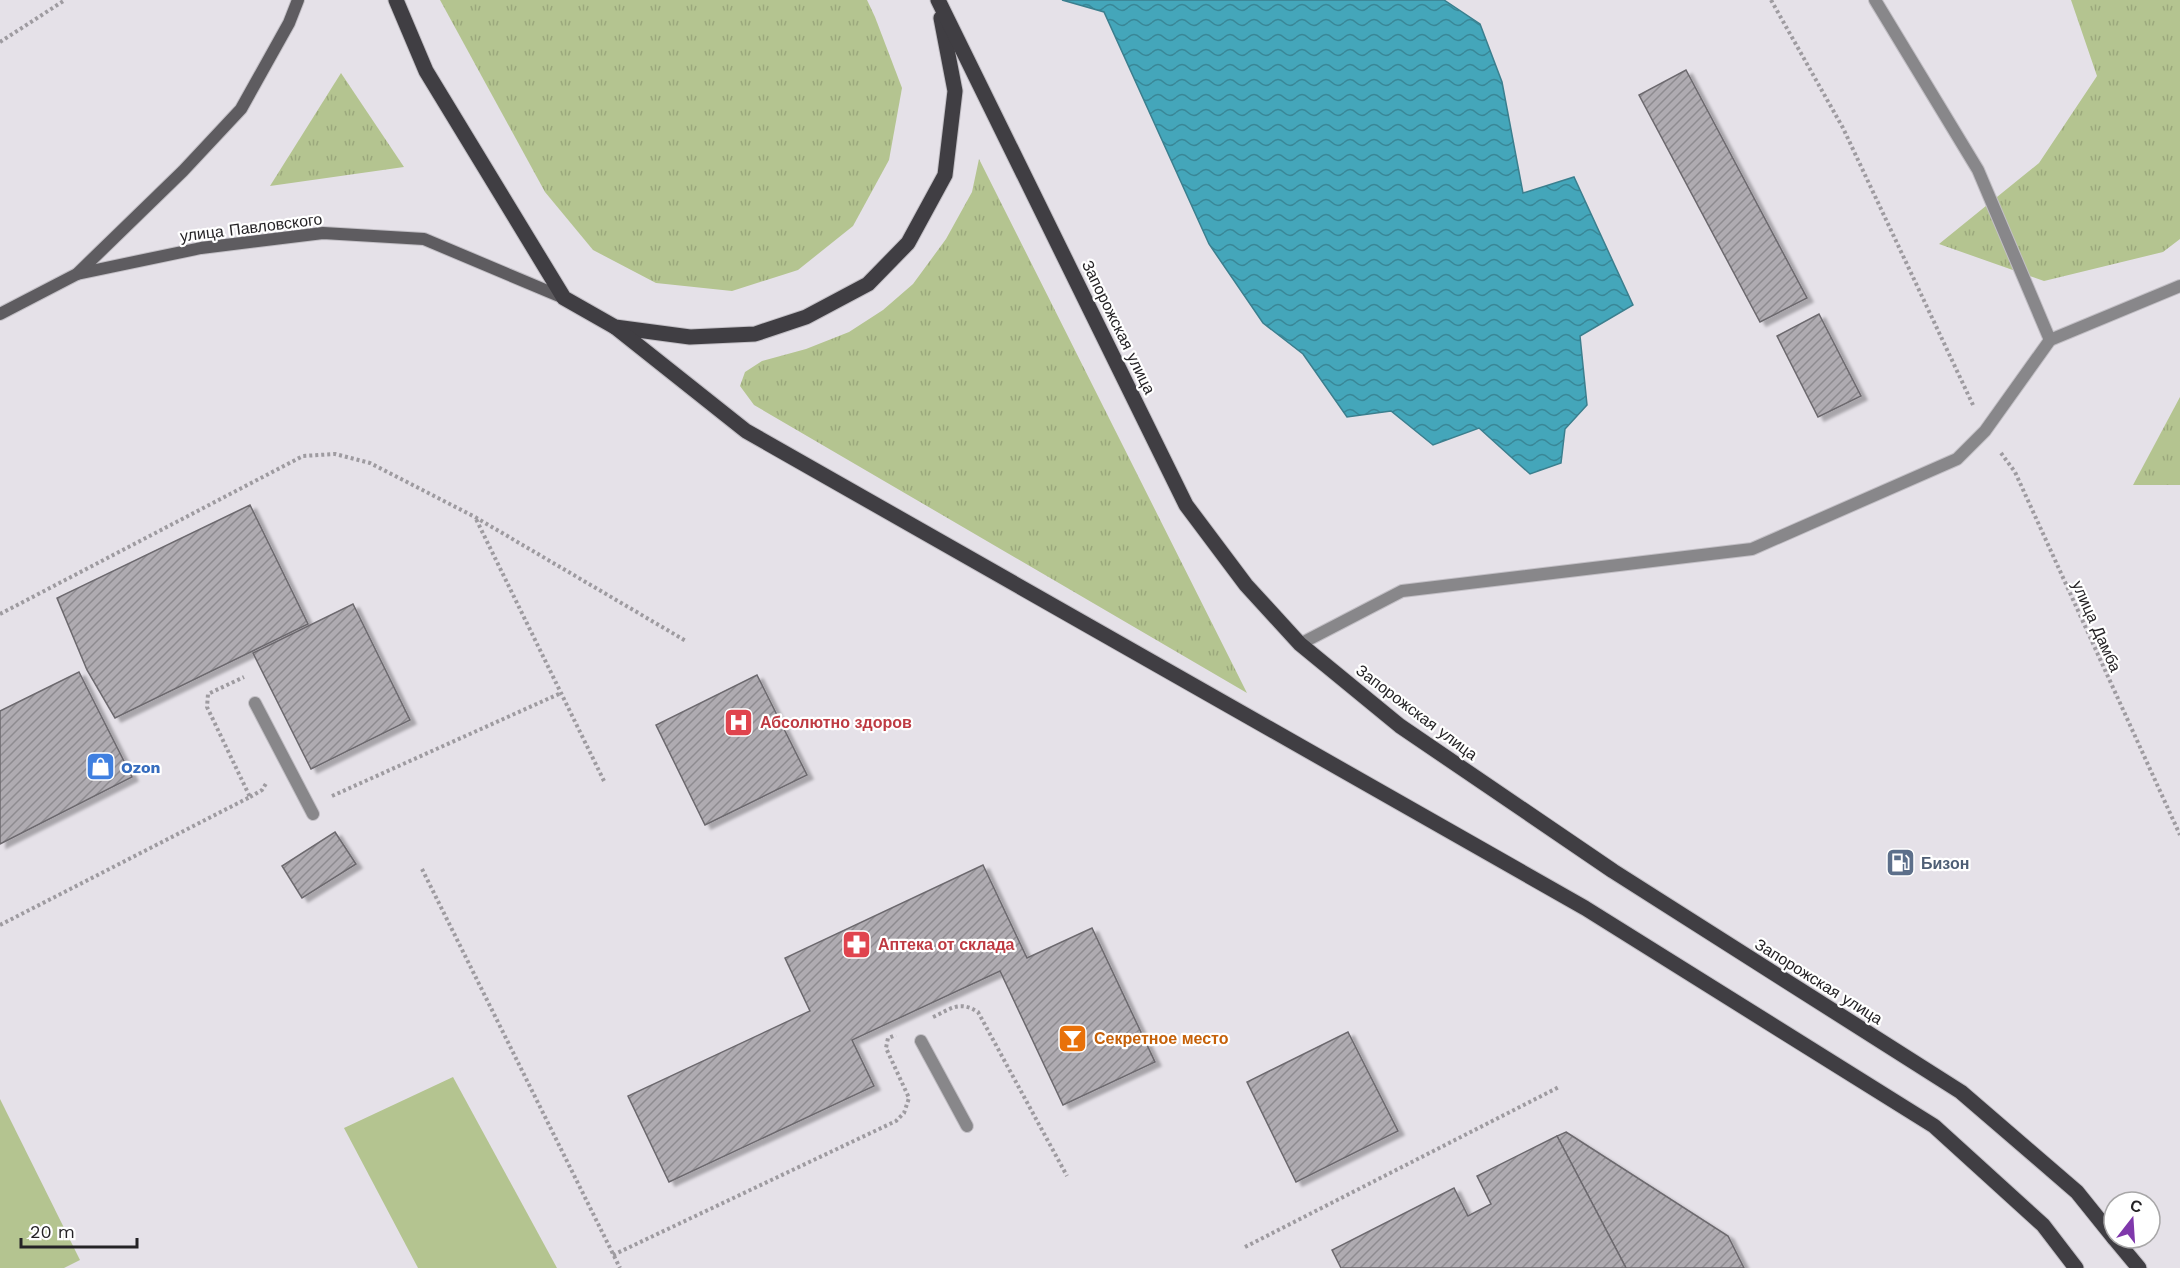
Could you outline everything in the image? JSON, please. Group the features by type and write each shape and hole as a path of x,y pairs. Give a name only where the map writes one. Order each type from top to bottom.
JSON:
{"main road":[{"name":"улица Павловского","path":"77,274 183,171 241,110 289,22 298,0"},
{"path":"396,0 426,71 564,298 615,327 746,431 1585,908 1934,1126 2043,1225 2076,1268"},
{"path":"615,327 690,337 755,334 806,317 868,284 908,243 945,175 955,91 938,0"},
{"name":"Запорожская улица","path":"938,0 1186,505 1246,585 1300,644 1400,726 1612,871 1961,1092 2077,1192 2102,1223"},
{"name":"улица Павловского","path":"0,314 77,274 201,248 323,233 424,239 564,298"},
{"name":"Запорожская улица","path":"2124,1250 2139,1268"}],"lane":[{"path":"1875,0 1978,170 2050,340"},
{"path":"1300,644 1401,591 1752,549 1958,459 1985,431 2050,340 2180,286"},
{"path":"255,703 314,814"},
{"path":"921,1041 967,1126"}],"path":[{"path":"0,42 65,0"},
{"name":"улица Дамба","path":"1771,0 1843,128 1985,431 2014,472 2180,835"},
{"path":"0,614 303,456 335,454 369,463 475,517 686,641"},
{"path":"475,517 604,781"},
{"path":"422,869 620,1268"},
{"path":"929,1019 960,1005 968,1005 978,1012 1067,1176"},
{"path":"613,1255 896,1120 904,1113 909,1098 886,1048 888,1038 898,1033"},
{"path":"1245,1248 1559,1087"}],"green space":[{"path":"440,0 867,0 902,88 889,160 853,226 798,270 732,291 656,283 593,250 545,192"},
{"path":"2071,0 2180,0 2180,239 2163,252 2044,281 1939,244 2039,163 2097,76"},
{"path":"341,73 404,167 270,186"},
{"path":"979,159 1247,693 754,405 740,386 745,372 762,361 806,349 849,332 883,310 913,284 946,239 972,192"},
{"path":"2180,397 2180,485 2133,485"},
{"path":"453,1077 557,1268 418,1268 344,1128"},
{"path":"0,1099 80,1260 64,1268 0,1268"}],"water":[{"path":"1062,0 1444,0 1480,24 1502,82 1523,193 1574,177 1633,305 1580,336 1587,405 1565,429 1561,463 1530,474 1479,428 1433,445 1391,411 1347,417 1303,354 1263,323 1209,244 1104,12"}],"building":[{"path":"1686,70 1807,298 1760,322 1639,95"},
{"path":"1819,314 1861,396 1818,417 1777,336"},
{"path":"250,505 308,624 115,718 87,670 57,598"},
{"path":"353,604 410,720 311,769 253,653"},
{"path":"79,672 132,777 0,844 0,711"},
{"path":"757,675 807,775 705,825 656,725"},
{"path":"335,832 356,864 302,898 282,866"},
{"path":"983,865 1027,958 1092,928 1155,1062 1063,1105 1000,971 852,1040 874,1086 669,1182 628,1096 810,1011 785,958"},
{"path":"1348,1032 1398,1131 1296,1182 1247,1082"},
{"path":"1566,1132 1728,1236 1744,1268 1626,1268 1557,1136"},
{"path":"1557,1136 1626,1268 1341,1268 1332,1250 1454,1188 1468,1216 1491,1204 1477,1176"}],"place":[{"name":"Абсолютно здоров","path":"739,722"},
{"name":"Ozon","path":"100,767"},
{"name":"Бизон","path":"1900,863"},
{"name":"Аптека от склада","path":"857,944"},
{"name":"Секретное место","path":"1073,1038"}]}
